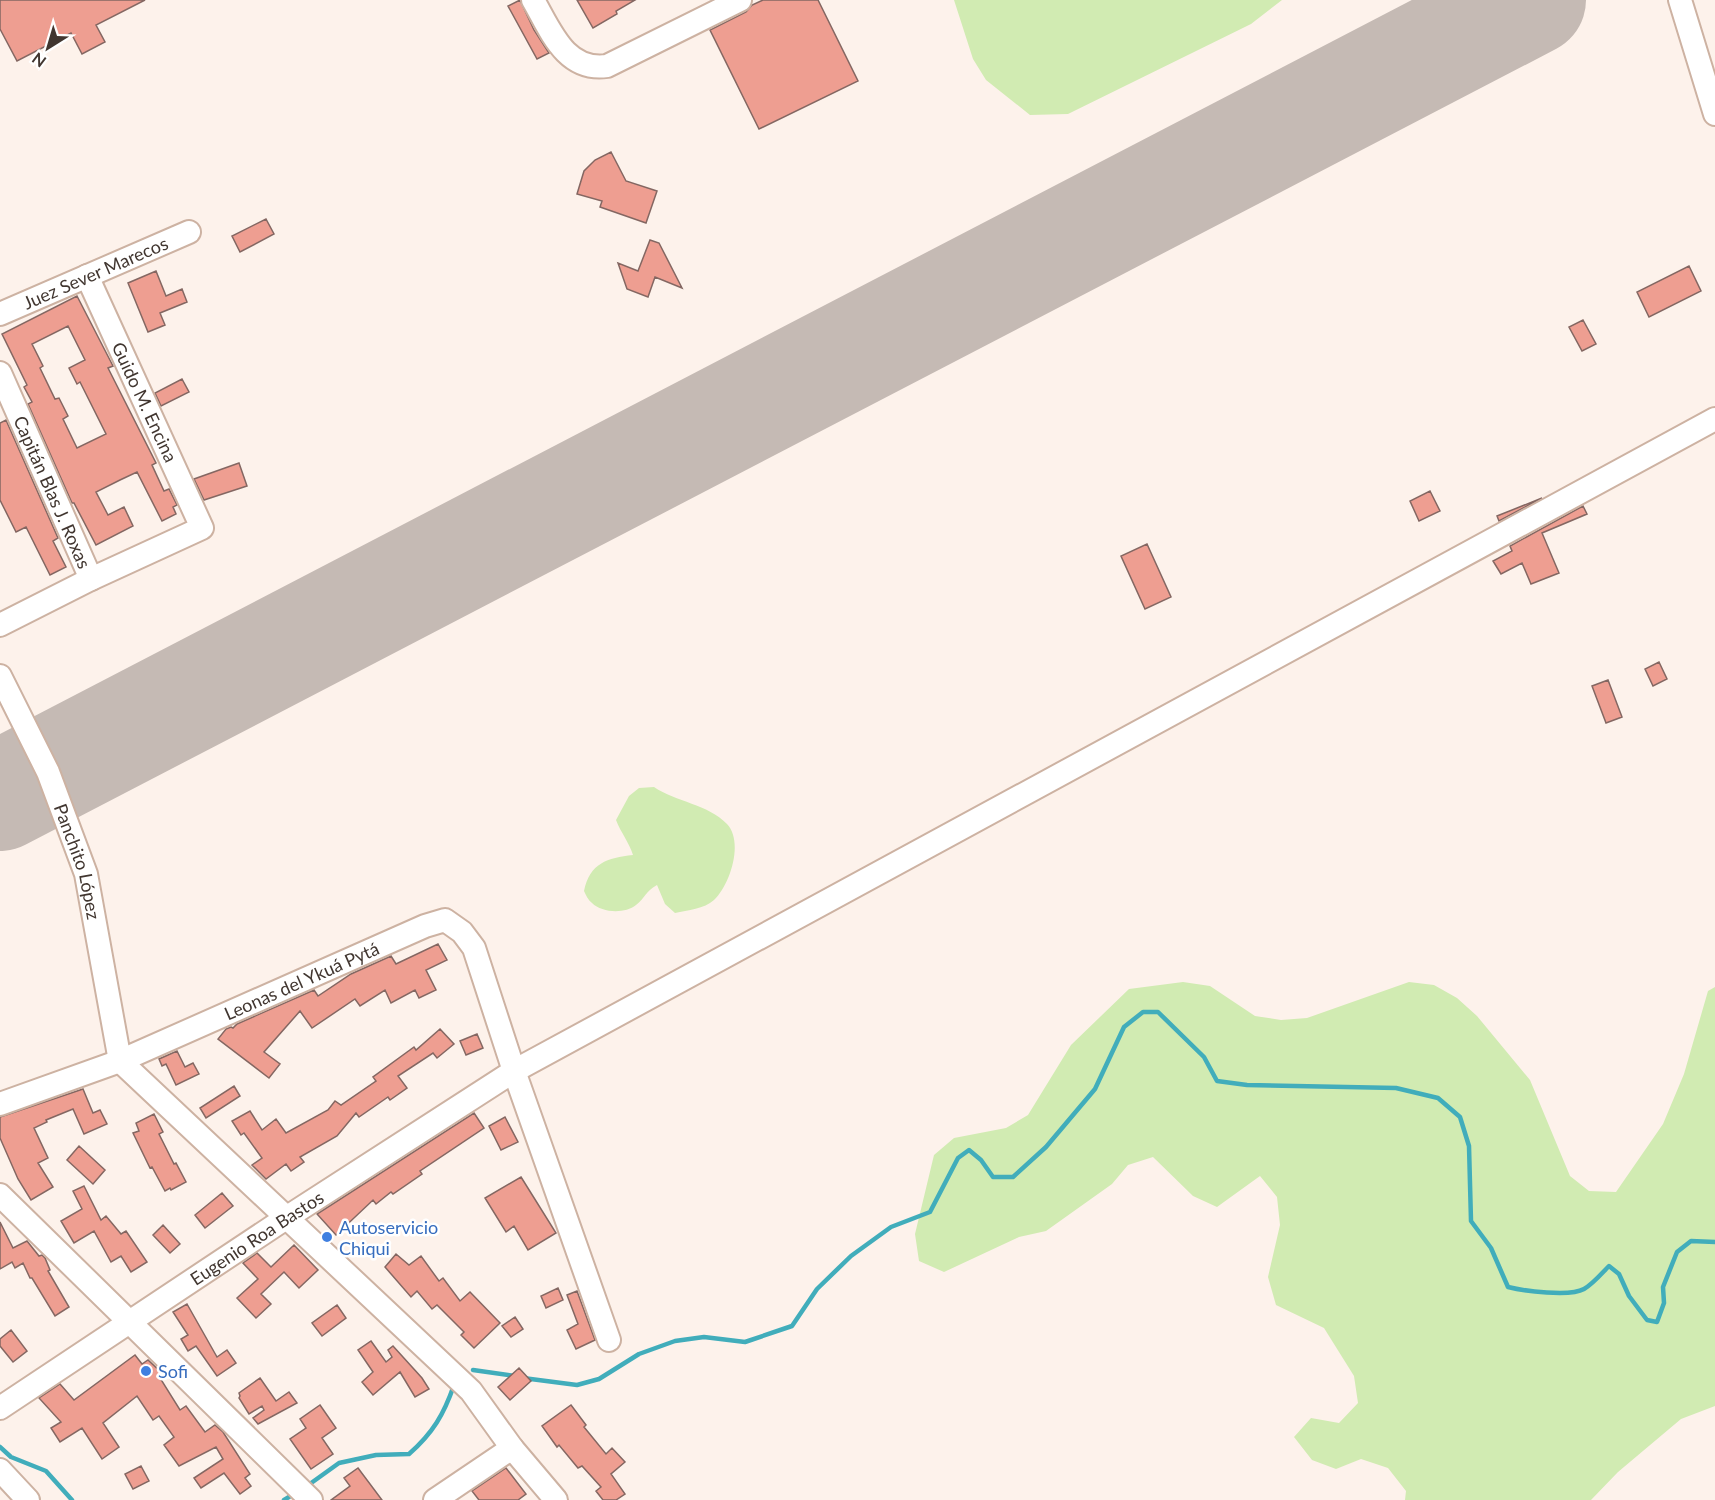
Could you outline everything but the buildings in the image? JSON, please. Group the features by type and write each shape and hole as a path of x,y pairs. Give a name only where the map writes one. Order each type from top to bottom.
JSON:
{"street":[{"path":"533,0 560,46 571,58 597,67 607,66 740,0"},
{"path":"1680,0 1715,114"},
{"name":"Juez Sever Marecos","path":"0,314 189,232"},
{"name":"Guido M. Encina","path":"87,276 202,528 91,579"},
{"name":"Capitán Blas J. Roxas","path":"0,374 91,579"},
{"name":"Eugenio Roa Bastos","path":"0,1408 286,1218 514,1071 1715,419"},
{"path":"0,626 91,579"},
{"name":"Panchito López","path":"0,676 48,772 86,874 120,1061"},
{"name":"Leonas del Ykuá Pytá","path":"0,1104 120,1061 425,926 445,920 462,932 474,948 514,1071"},
{"path":"120,1061 471,1391 512,1448 556,1500"},
{"path":"514,1071 609,1340"},
{"path":"0,1195 311,1500"},
{"path":"435,1500 512,1448"},
{"path":"0,1470 28,1500"}],"green space":[{"path":"954,0 1282,0 1251,24 1068,114 1030,115 986,80 973,59"},
{"path":"654,787 711,812 727,824 732,832 735,852 730,874 714,900 696,909 675,913 665,904 657,885 631,908 620,911 602,909 586,896 584,891 587,882 595,868 601,864 615,858 633,855 616,820 629,796 639,788"},
{"path":"1183,982 1210,986 1255,1016 1281,1020 1307,1018 1409,982 1434,985 1457,998 1477,1016 1530,1080 1570,1176 1589,1191 1616,1192 1663,1124 1684,1074 1708,991 1715,987 1715,1406 1681,1419 1618,1472 1591,1500 1405,1500 1406,1491 1388,1468 1361,1459 1336,1469 1312,1460 1294,1437 1311,1418 1339,1423 1358,1403 1354,1376 1324,1328 1276,1305 1268,1277 1280,1225 1277,1197 1260,1176 1217,1207 1193,1196 1153,1157 1128,1165 1112,1184 1046,1231 1019,1237 944,1272 919,1261 915,1234 934,1155 954,1138 1006,1128 1028,1115 1071,1045 1129,989"}],"waterway":[{"path":"523,1378 577,1385 599,1379 639,1354 675,1341 704,1337 745,1342 792,1326 817,1289 851,1256 891,1227 930,1212 958,1158 969,1150 981,1160 993,1177 1013,1177 1046,1147 1095,1089 1124,1027 1143,1012 1158,1012 1204,1057 1217,1081 1247,1085 1396,1088 1438,1098 1460,1117 1469,1146 1471,1221 1491,1248 1508,1287 1568,1293 1584,1289 1609,1266 1619,1274 1629,1296 1647,1320 1657,1322 1664,1303 1663,1287 1677,1252 1691,1241 1715,1242"},
{"path":"473,1370 515,1376"},
{"path":"307,1486 339,1463 376,1455 409,1454 437,1422 454,1385"},
{"path":"0,1447 11,1457 46,1471 72,1500"},
{"path":"284,1500 289,1497"}],"runway":[{"path":"0,796 1531,0"}],"place":[{"name":"Autoservicio Chiqui","path":"327,1237"},
{"name":"Sofi","path":"146,1371"}]}
